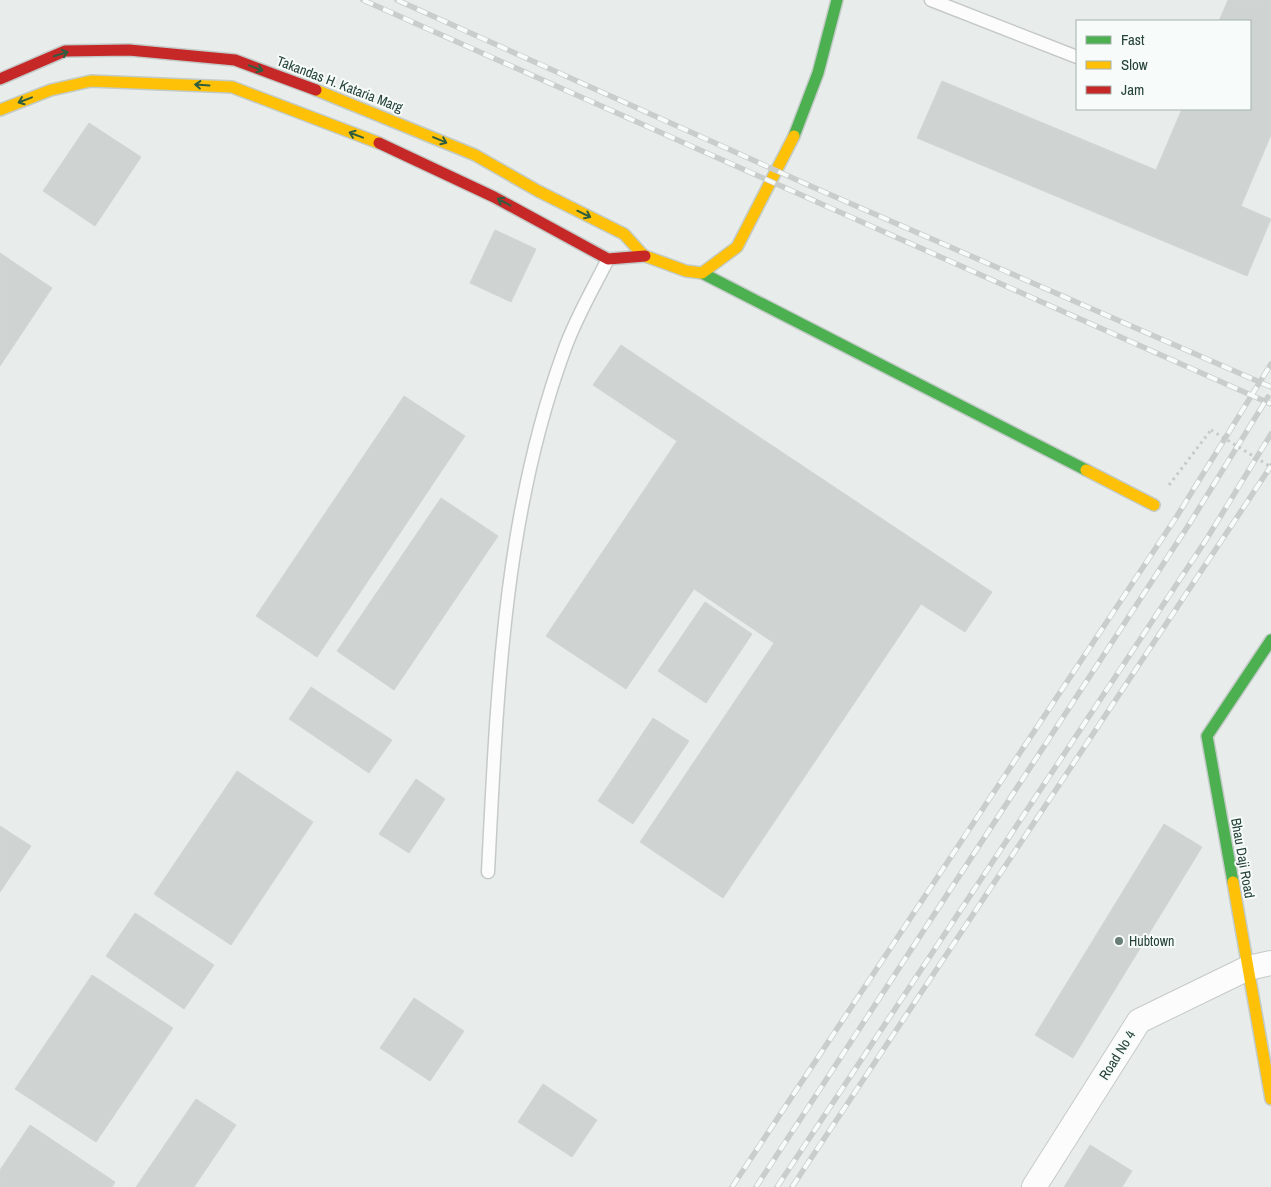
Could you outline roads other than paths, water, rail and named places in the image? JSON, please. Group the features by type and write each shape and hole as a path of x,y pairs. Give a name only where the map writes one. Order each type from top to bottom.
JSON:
{"main road":[{"path":"702,273 737,247 788,152 818,73 836,0"},
{"name":"Takandas H. Kataria Marg","path":"0,79 65,52 129,50 234,74 366,109 412,143 476,155 532,203 608,259 643,255 686,271 702,273 1154,505"},
{"path":"44,60 51,90"},
{"name":"Takandas H. Kataria Marg","path":"0,110 51,90 91,81 130,81 234,74 412,143 532,203 624,234 643,255"},
{"name":"Bhau Daji Road","path":"1271,640 1206,736 1271,1099"}],"street":[{"name":"Road No 4","path":"1034,1187 1139,1021 1248,968 1271,963"}],"lane":[{"path":"931,0 1076,57"},
{"path":"488,872 498,685 511,566 536,440 564,349 608,259"}],"railway":[{"path":"363,0 1271,404"},
{"path":"397,0 815,188 1271,387"},
{"path":"732,1187 1177,516 1271,364"},
{"path":"756,1187 1188,526 1268,397"},
{"path":"777,1187 1206,540 1271,434"},
{"path":"792,1187 1271,466"}],"place":[{"name":"Hubtown","path":"1119,941"}]}
